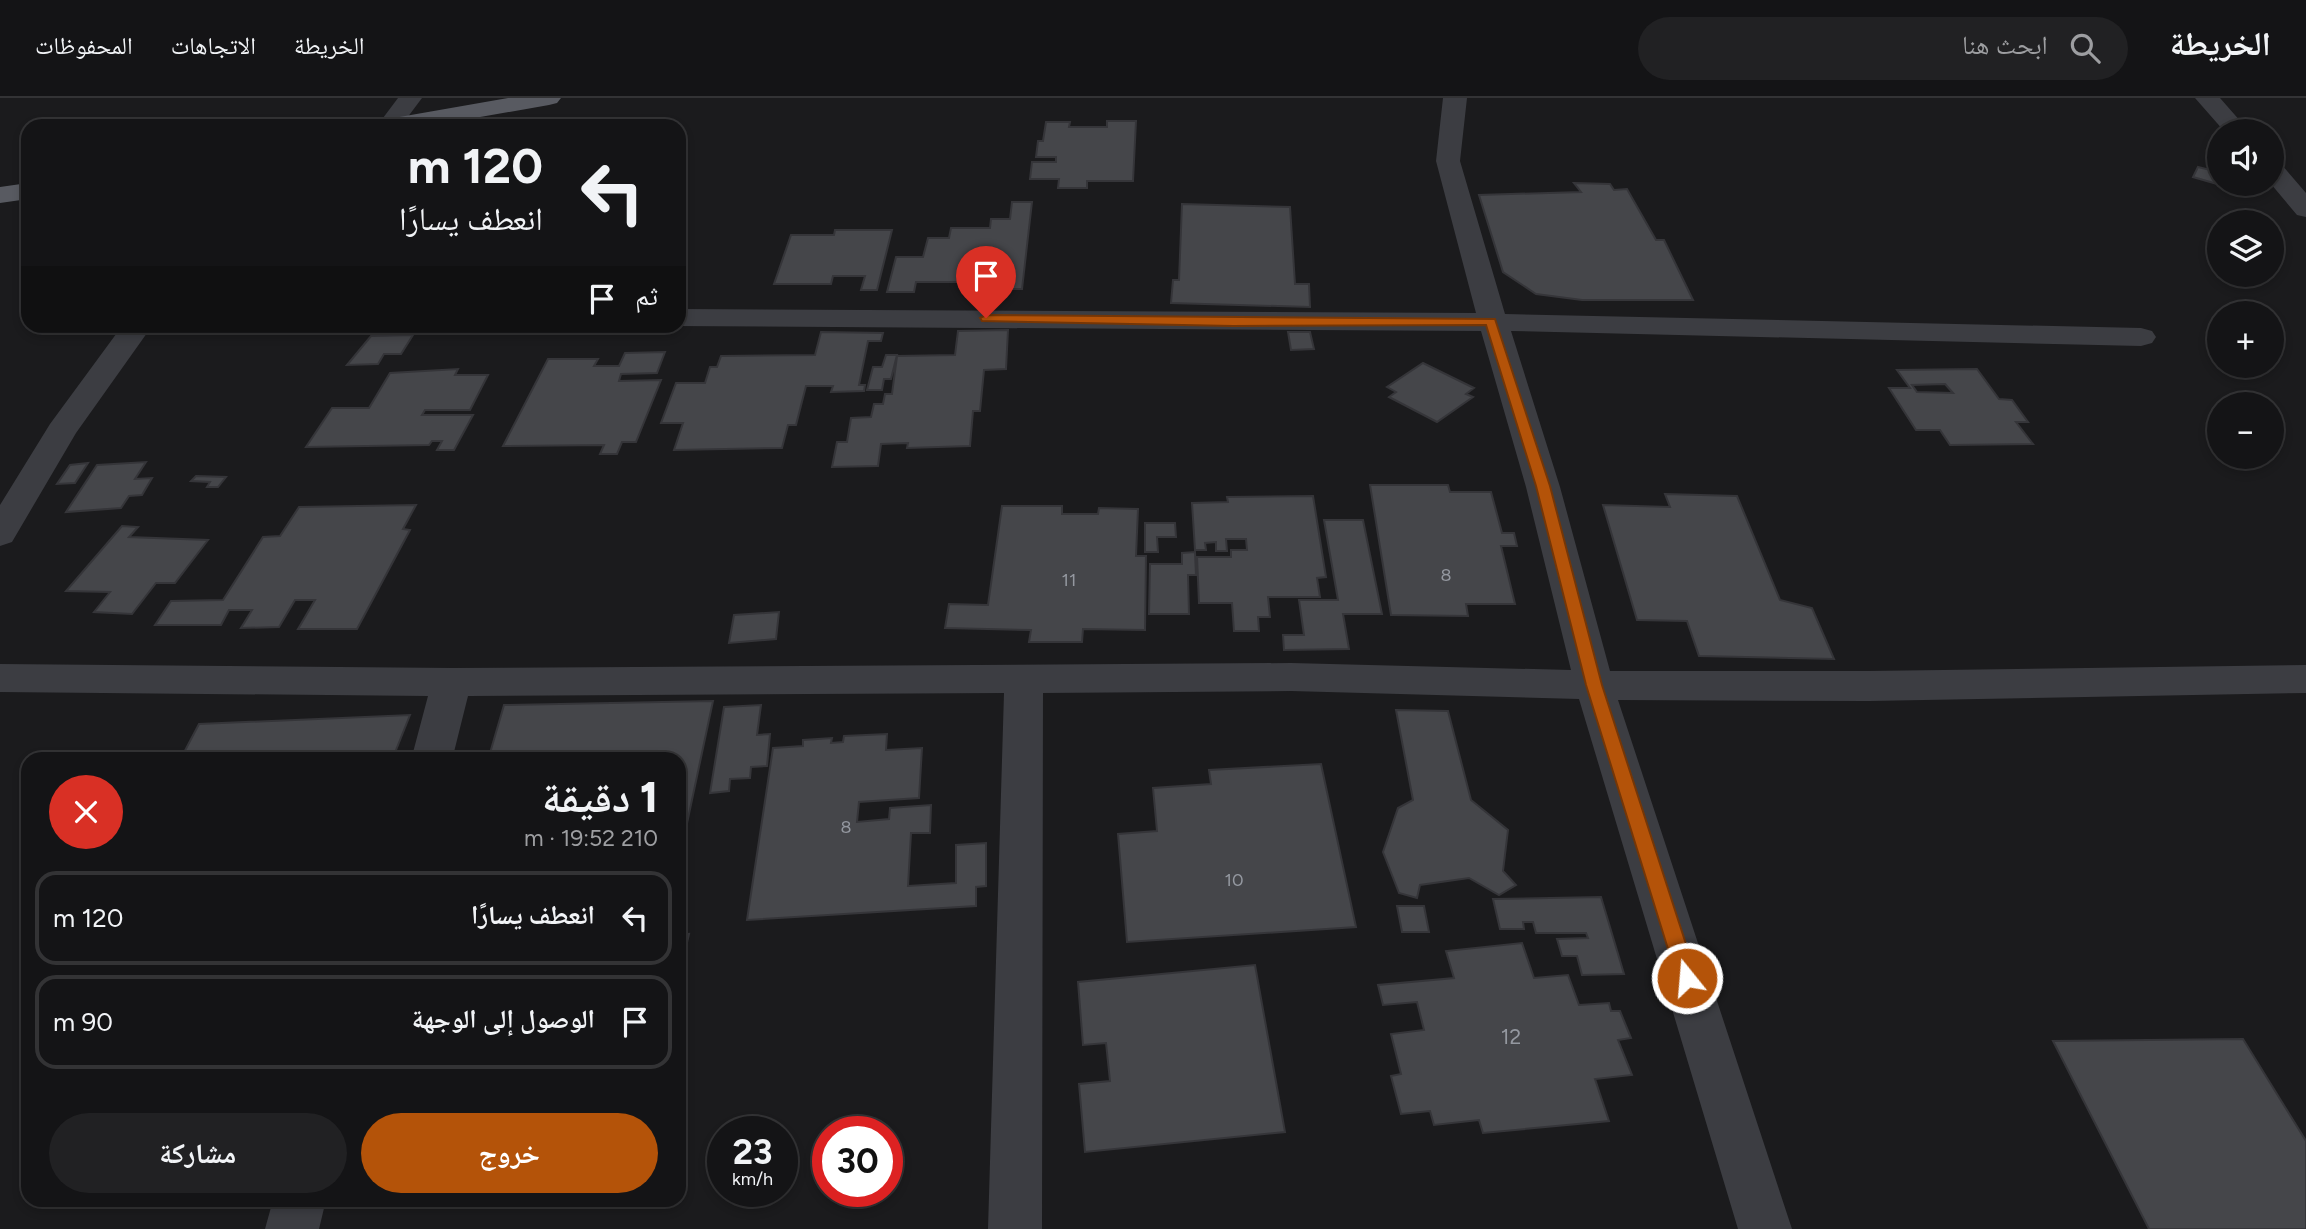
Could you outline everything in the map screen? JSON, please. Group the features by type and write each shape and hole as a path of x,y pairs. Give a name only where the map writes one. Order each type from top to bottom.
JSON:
{"main road":[{"path":"428,119 549,98"},
{"path":"0,195 21,192"}],"street":[{"path":"394,119 410,98"},
{"path":"1455,98 1448,161 1491,322 1543,486 1594,685 1765,1229"},
{"path":"2207,98 2226,119"},
{"path":"2284,181 2301,198"},
{"path":"686,318 1491,322 2141,337"},
{"path":"0,534 61,431 132,333"},
{"path":"0,678 452,682 1291,677 1594,685 1869,686 2306,679"},
{"path":"1015,1229 1024,680"},
{"path":"433,752 452,682"},
{"path":"292,1229 298,1207"}],"building":[{"path":"1107,121 1136,121 1133,181 1087,181 1087,188 1058,188 1059,179 1030,179 1032,162 1056,162 1056,157 1036,157 1038,141 1043,141 1046,122 1070,122 1069,127 1107,127"},
{"path":"2198,167 2207,169 2207,181 2193,177"},
{"path":"1574,183 1610,184 1614,190 1627,189 1656,240 1664,240 1693,300 1582,300 1536,294 1503,272 1479,195 1581,192"},
{"path":"1012,202 1032,202 1022,289 965,289 966,282 916,282 914,292 887,292 896,257 923,257 928,238 949,238 951,228 990,228 991,219 1010,219"},
{"path":"1182,204 1290,207 1295,284 1309,284 1310,307 1171,303 1173,280 1179,280"},
{"path":"835,230 892,230 877,290 861,290 865,276 833,276 831,284 774,284 791,235 834,235"},
{"path":"1008,330 1006,369 984,370 980,411 973,411 970,446 907,448 908,443 881,444 878,466 832,467 837,442 847,442 851,418 871,417 874,404 883,404 885,394 892,394 897,356 955,355 958,331"},
{"path":"821,332 883,333 881,341 868,341 859,385 865,385 864,391 831,392 833,386 806,386 796,425 788,425 782,448 674,450 683,423 661,423 676,383 705,383 710,367 717,367 721,356 815,355"},
{"path":"1288,332 1310,332 1314,349 1291,350"},
{"path":"413,335 401,354 384,354 378,364 347,365 371,336"},
{"path":"665,352 657,373 621,374 619,381 661,380 636,442 622,442 617,454 600,454 604,445 503,446 548,359 598,359 594,366 619,366 625,353"},
{"path":"886,355 897,355 891,379 884,379 882,390 867,390 873,367 882,367"},
{"path":"1423,363 1474,388 1466,394 1473,397 1437,422 1389,397 1396,392 1387,387"},
{"path":"458,369 455,375 488,375 470,410 425,410 422,415 473,415 454,450 437,450 442,441 432,441 429,445 306,447 332,408 369,408 390,373"},
{"path":"1977,369 1999,399 2012,400 2028,422 2016,422 2033,444 1950,445 1940,430 1916,430 1889,388 1910,388 1897,370","holes":["1945,384 1953,393 1917,392 1912,385"]},
{"path":"146,462 135,479 152,478 142,495 129,496 121,508 66,512 97,465"},
{"path":"88,463 75,483 57,484 70,465"},
{"path":"196,476 226,477 218,487 207,487 210,482 191,481"},
{"path":"1370,485 1448,485 1450,492 1491,492 1502,533 1514,533 1517,546 1501,546 1515,604 1466,604 1468,616 1391,615"},
{"path":"1665,494 1737,496 1780,600 1812,608 1834,659 1699,656 1687,621 1637,620 1603,505 1670,507"},
{"path":"1313,496 1326,577 1317,578 1320,597 1268,597 1270,617 1258,617 1259,631 1234,631 1232,603 1199,603 1197,557 1231,557 1231,550 1247,550 1246,539 1226,539 1227,551 1216,551 1216,542 1205,543 1206,550 1195,550 1192,503 1228,502 1227,497"},
{"path":"416,505 403,529 410,530 357,629 298,629 315,600 295,600 279,627 241,628 252,610 229,610 221,625 155,625 171,601 223,600 263,537 280,536 299,507"},
{"path":"1002,506 1062,506 1062,514 1098,514 1099,508 1138,509 1136,556 1146,556 1145,630 1083,629 1082,642 1029,642 1031,630 945,628 949,604 988,605"},
{"path":"1324,520 1363,520 1382,614 1343,614 1349,649 1284,650 1283,635 1304,635 1299,600 1338,600"},
{"path":"1145,523 1175,523 1176,537 1157,537 1158,552 1145,552"},
{"path":"122,526 138,527 129,537 208,540 175,583 156,583 132,614 94,612 110,592 66,591"},
{"path":"1195,552 1196,575 1188,575 1189,614 1149,614 1150,564 1182,564 1182,553"},
{"path":"779,612 776,639 729,643 734,615"},
{"path":"713,701 686,828 686,752 490,752 504,705"},
{"path":"761,705 757,735 770,734 767,766 751,767 750,778 730,779 729,791 710,793 724,707"},
{"path":"1396,710 1448,711 1471,800 1508,830 1503,871 1516,885 1499,895 1469,878 1420,885 1417,898 1399,893 1383,852 1398,808 1413,800"},
{"path":"410,715 395,752 184,752 199,724"},
{"path":"887,734 886,750 922,748 919,798 859,802 857,822 889,819 890,808 931,805 930,833 911,833 908,886 956,883 956,845 986,843 986,886 976,887 976,906 747,920 773,748 803,746 803,740 832,738 831,743 843,742 844,736"},
{"path":"1321,764 1356,927 1127,942 1118,834 1157,831 1153,788 1211,784 1209,770"},
{"path":"1601,897 1624,974 1582,975 1577,956 1562,956 1557,939 1588,938 1586,933 1536,933 1533,922 1523,922 1524,929 1500,929 1493,899"},
{"path":"1397,906 1424,906 1429,932 1402,932"},
{"path":"1522,943 1534,978 1568,975 1579,1005 1609,1003 1611,1011 1620,1011 1631,1038 1618,1040 1632,1075 1595,1079 1609,1121 1483,1133 1479,1120 1434,1125 1430,1111 1401,1114 1391,1076 1401,1074 1391,1034 1424,1030 1417,1002 1383,1005 1378,985 1454,978 1446,951"},
{"path":"1255,965 1285,1132 1085,1152 1079,1084 1110,1081 1106,1043 1083,1045 1078,982"},
{"path":"2243,1039 2306,1141 2306,1229 2149,1229 2053,1041"}],"route":[{"path":"986,318 1491,322 1543,486 1594,685 1687,978"}]}
